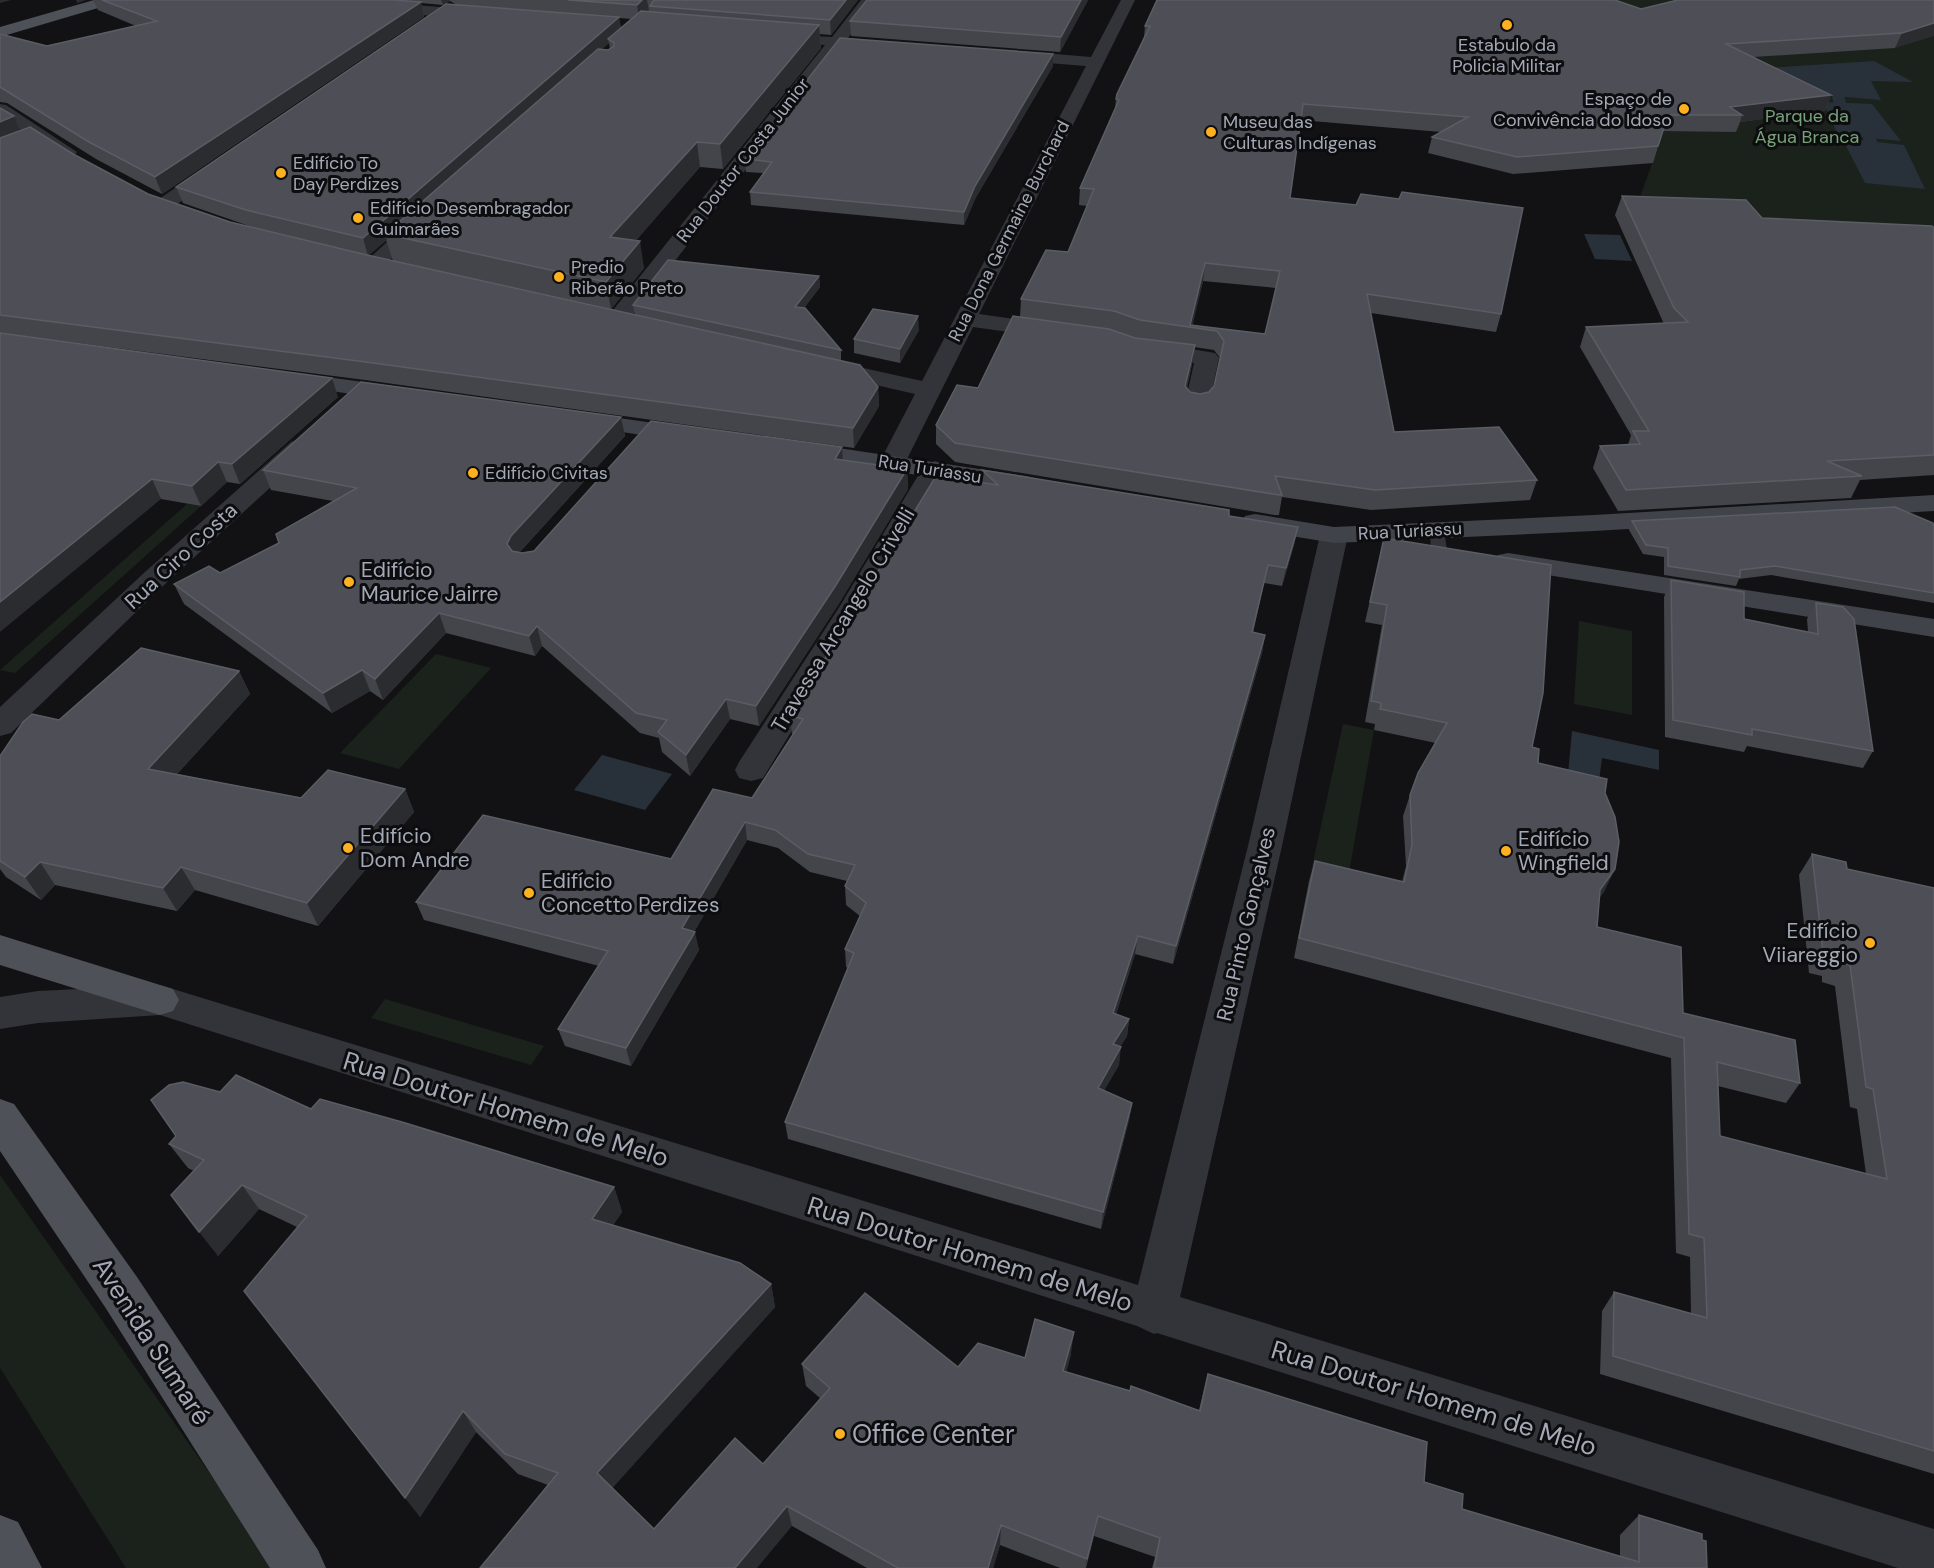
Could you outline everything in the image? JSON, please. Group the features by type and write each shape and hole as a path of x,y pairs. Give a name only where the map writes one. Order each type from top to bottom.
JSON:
{"main road":[{"path":"0,16 62,0"},
{"path":"0,32 110,0"},
{"path":"0,950 160,1000"},
{"name":"Avenida Sumaré","path":"0,1117 121,1292 300,1568"},
{"path":"0,1540 16,1568"}],"street":[{"path":"300,0 493,16"},
{"path":"426,26 464,0"},
{"name":"Rua Doutor Costa Junior","path":"618,319 869,0"},
{"name":"Rua Dona Germaine Burchard","path":"892,463 1128,0"},
{"path":"759,36 896,46"},
{"path":"990,53 1096,62"},
{"path":"0,109 88,165"},
{"path":"16,143 40,134"},
{"path":"144,195 172,208 234,157"},
{"path":"373,265 432,212"},
{"path":"351,260 396,270"},
{"path":"594,314 640,324"},
{"path":"964,320 1077,334"},
{"path":"1123,343 1134,347 1207,358 1197,404"},
{"path":"809,362 928,390"},
{"path":"271,376 420,397"},
{"name":"Rua Ciro Costa","path":"0,725 155,578 364,389"},
{"path":"556,416 710,438"},
{"path":"627,453 648,429"},
{"name":"Rua Turiassu","path":"778,447 1044,487"},
{"name":"Travessa Arcangelo Crivelli","path":"751,770 854,606 935,469"},
{"name":"Rua Turiassu","path":"1230,518 1334,535 1457,548 1599,541 1934,503"},
{"name":"Rua Pinto Gonçalves","path":"1154,1312 1265,846 1334,535"},
{"path":"1599,541 1616,577"},
{"path":"1457,548 1616,577 1934,628"},
{"name":"Rua Doutor Homem de Melo","path":"0,1013 38,1007 160,1000 1934,1554"}],"green space":[{"name":"Parque da Água Branca","path":"1260,0 1934,0 1934,360 1626,236 1659,144"},
{"path":"187,504 201,506 15,673 0,670"},
{"path":"1579,621 1632,631 1632,715 1574,704"},
{"path":"436,654 491,668 399,769 340,753"},
{"path":"1343,724 1374,730 1346,890 1309,881"},
{"path":"385,999 544,1046 531,1065 371,1018"},
{"path":"0,1175 274,1568 126,1568 0,1368"}],"shaded area":[{"path":"1874,61 1913,82 1871,81 1881,100 1753,89 1751,69"},
{"path":"1823,102 1872,104 1901,141 1838,135"},
{"path":"1842,138 1904,145 1925,189 1865,183"},
{"path":"1584,234 1620,235 1632,261 1595,259"},
{"path":"1572,731 1659,750 1659,770 1602,758 1599,781 1568,774"},
{"path":"602,755 672,774 645,810 574,790"}],"building":[{"path":"102,0 394,0 421,2 155,177 89,142 0,87 0,34 47,46 157,21"},
{"path":"568,0 642,0 637,5"},
{"path":"654,0 846,0 830,20 650,6"},
{"path":"867,0 1081,0 1061,37 850,21"},
{"path":"1157,0 1615,0 1641,9 1678,0 1934,0 1934,23 1902,33 1726,44 1831,95 1730,107 1742,115 1668,115 1658,146 1517,157 1432,137 1468,117 1303,104 1290,198 1356,205 1361,194 1399,199 1402,192 1523,208 1501,314 1367,294 1394,432 1499,427 1537,480 1375,490 1275,476 1282,495 955,443 936,425 957,385 978,388 1013,316 1109,329 1135,338 1195,345 1185,386 1190,392 1200,394 1209,392 1214,386 1224,341 1217,331 1140,320 1114,311 1021,299 1046,250 1068,252 1094,189 1080,188 1119,100 1116,99 1117,94 1150,26 1145,26","holes":["1205,263 1280,271 1265,334 1190,325"]},
{"path":"446,4 619,17 363,238 246,210 176,187"},
{"path":"641,11 819,25 720,144 697,142 610,237 640,241 606,282 385,234 598,49 608,50 614,46 614,43 608,39"},
{"path":"840,38 1053,54 975,186 964,212 750,192 772,162 745,159"},
{"path":"0,108 14,116 0,122"},
{"path":"30,127 73,154 148,194 230,222 367,255 860,365 878,387 853,428 0,315 0,138"},
{"path":"1622,196 1746,200 1762,218 1932,226 1934,228 1934,455 1827,461 1862,476 1626,490 1600,446 1640,444 1633,431 1649,431 1586,327 1688,322 1674,308"},
{"path":"668,260 819,276 795,307 805,308 841,350 633,305"},
{"path":"873,309 918,316 900,349 854,339"},
{"path":"0,333 332,378 232,464 218,462 192,486 152,479 0,602"},
{"path":"361,382 621,417 511,536 507,544 512,551 522,553 534,551 651,421 842,447 835,459 907,469 836,585 756,706 726,699 686,755 658,732 667,720 636,713 537,626 529,636 439,613 375,679 362,670 323,693 174,584 209,566 220,573 279,543 276,534 357,488 263,470"},
{"path":"982,470 1229,510 1229,516 1298,527 1286,568 1268,565 1252,632 1265,635 1176,946 1138,936 1113,1013 1129,1019 1113,1044 1121,1047 1098,1088 1132,1103 1103,1212 785,1122 854,953 845,949 866,903 845,886 855,865 808,854 775,830 745,822 682,928 695,932 626,1048 558,1029 608,951 416,902 483,815 671,859 713,789 752,798 803,719 790,716 936,476 998,485"},
{"path":"1895,507 1933,523 1934,593 1775,566 1740,570 1740,577 1668,566 1668,548 1646,545 1632,521"},
{"path":"1384,538 1551,565 1543,693 1532,747 1539,749 1538,763 1607,779 1605,793 1615,817 1619,842 1615,869 1600,890 1597,927 1681,947 1683,1013 1795,1040 1800,1083 1717,1062 1720,1136 1887,1179 1873,1089 1866,1087 1850,965 1837,962 1836,956 1823,953 1812,854 1846,862 1847,869 1934,888 1934,1451 1613,1356 1614,1292 1707,1318 1704,1238 1689,1234 1684,1038 1299,938 1315,861 1404,882 1412,845 1410,795 1418,773 1447,723 1380,709 1381,703 1371,701 1387,605 1370,602"},
{"path":"1671,580 1744,592 1744,619 1818,634 1816,603 1843,607 1854,619 1873,751 1752,729 1752,735 1673,720"},
{"path":"141,648 239,671 148,769 301,798 328,770 405,789 307,903 181,867 163,888 40,862 25,877 0,861 0,756 23,722 32,714 59,720"},
{"path":"236,1075 311,1109 320,1099 614,1187 592,1219 740,1263 771,1284 597,1473 654,1529 735,1438 763,1464 830,1388 802,1364 865,1293 958,1367 978,1343 1025,1358 1035,1319 1074,1332 1063,1371 1130,1391 1131,1386 1200,1411 1208,1374 1427,1442 1424,1482 1463,1494 1462,1509 1639,1562 1639,1515 1702,1534 1702,1540 1706,1541 1707,1568 1154,1568 1160,1538 1098,1516 1087,1559 1001,1525 988,1568 898,1568 787,1506 735,1568 480,1568 558,1473 505,1454 463,1411 405,1498 244,1291 307,1216 242,1185 199,1232 171,1195 204,1160 169,1144 176,1136 151,1100 169,1085 183,1082 220,1092"}],"waterway":[{"path":"1838,96 1840,103"}],"place":[{"name":"Estabulo da Policia Militar","path":"1507,25"},
{"name":"Espaço de Convivência do Idoso","path":"1684,109"},
{"name":"Museu das Culturas Indígenas","path":"1211,132"},
{"name":"Edifício To Day Perdizes","path":"281,173"},
{"name":"Edifício Desembragador Guimarães","path":"358,218"},
{"name":"Predio Riberão Preto","path":"559,277"},
{"name":"Edifício Civitas","path":"473,473"},
{"name":"Edifício Maurice Jairre","path":"349,582"},
{"name":"Edifício Dom Andre","path":"348,848"},
{"name":"Edifício Wingfield","path":"1506,851"},
{"name":"Edifício Concetto Perdizes","path":"529,893"},
{"name":"Edifício Viiareggio","path":"1870,943"},
{"name":"Office Center","path":"840,1434"}]}
